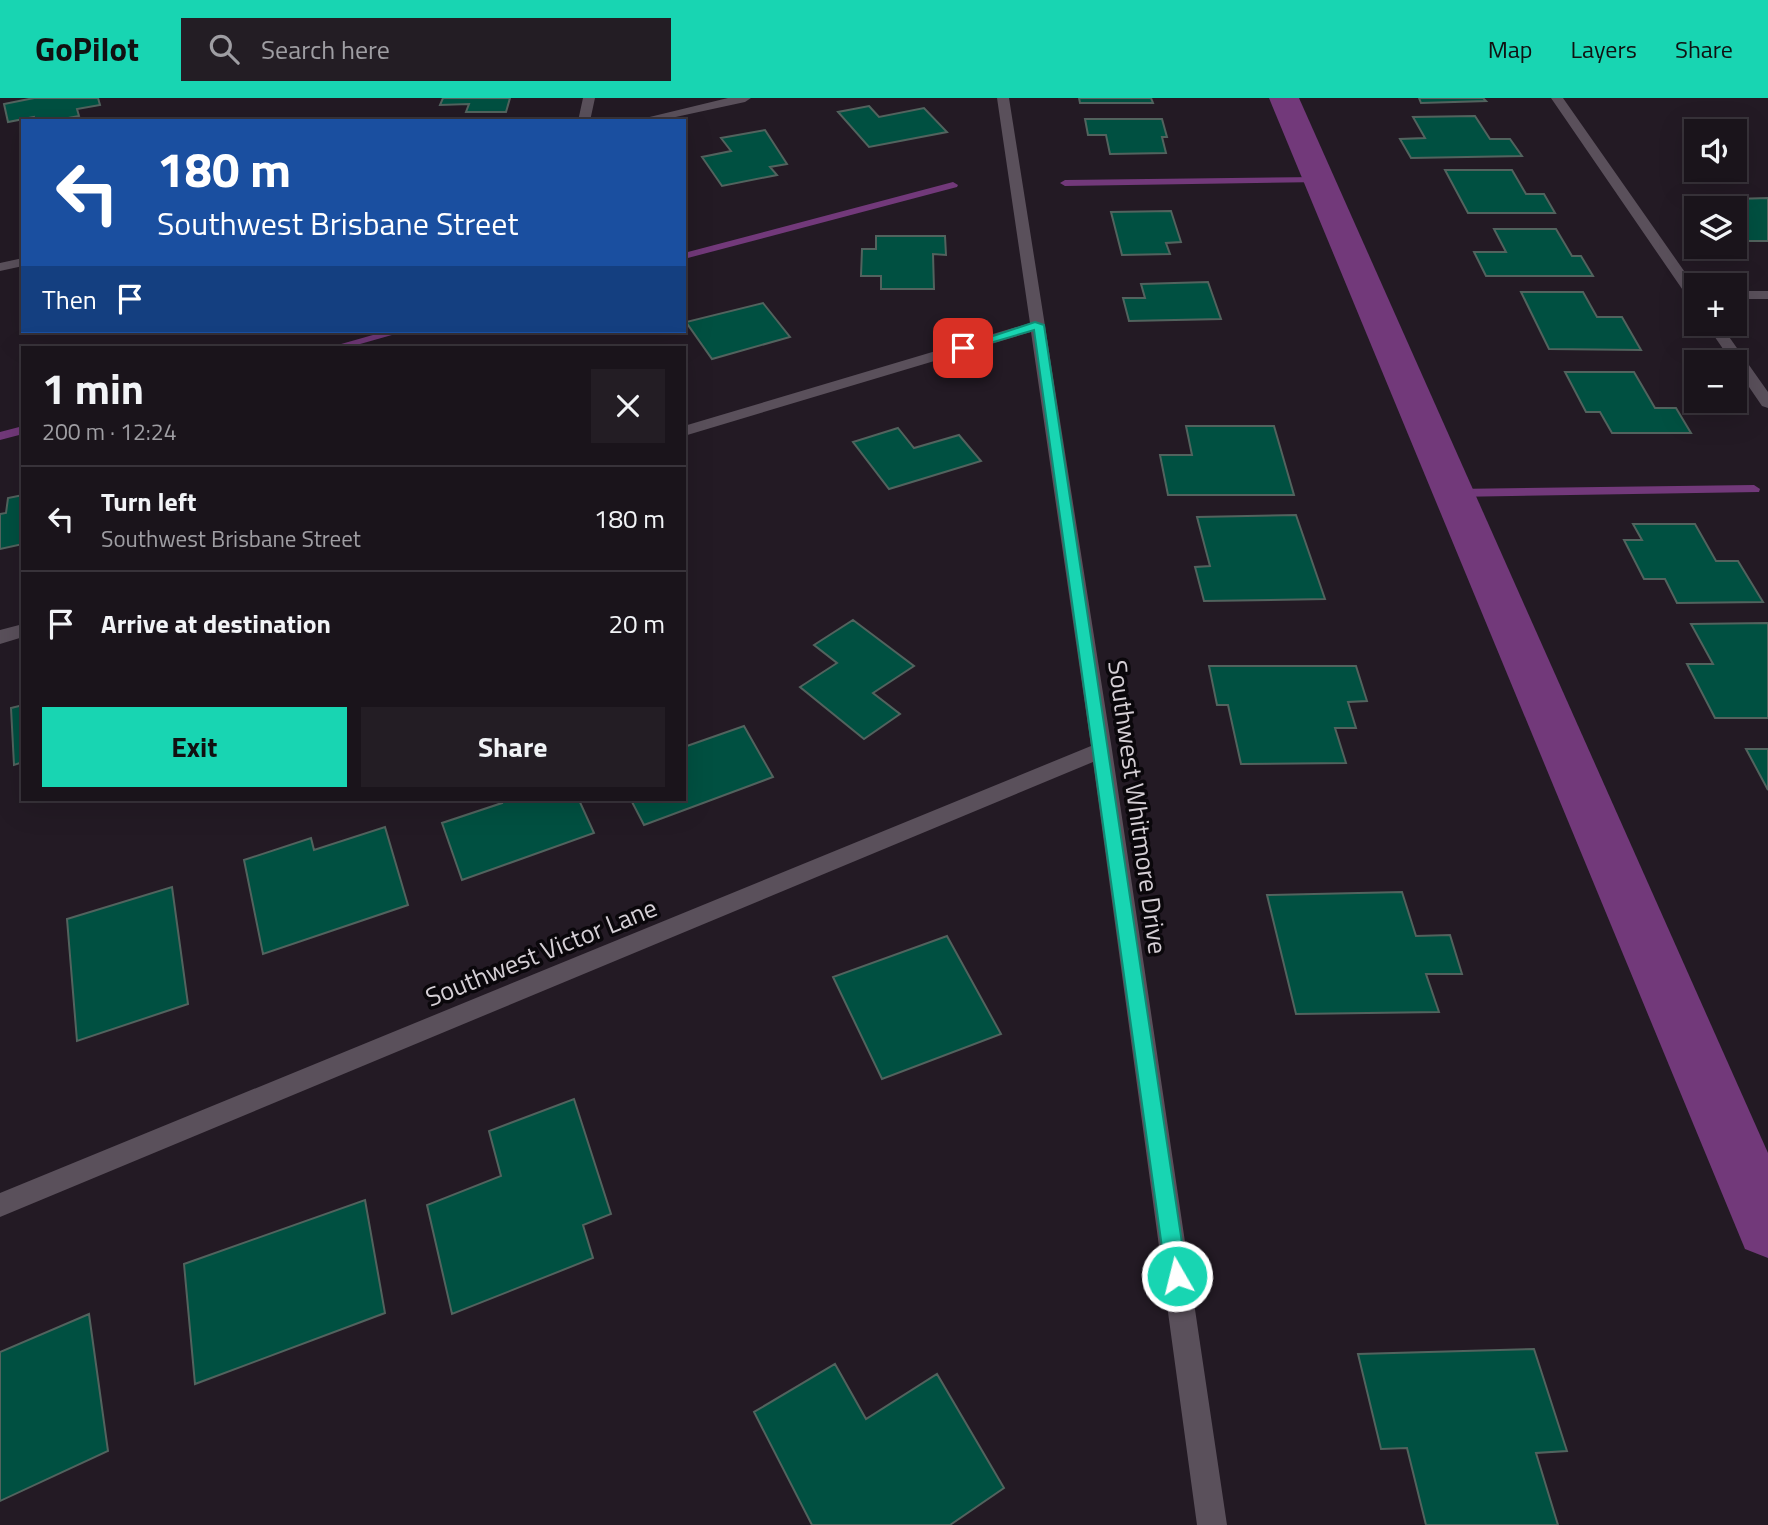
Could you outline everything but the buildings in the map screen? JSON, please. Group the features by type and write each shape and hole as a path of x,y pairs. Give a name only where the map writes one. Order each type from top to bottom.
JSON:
{"street":[{"path":"584,119 589,98"},
{"path":"648,119 745,98"},
{"name":"Southwest Whitmore Drive","path":"1003,98 1102,750 1212,1525"},
{"path":"1557,98 1684,281"},
{"path":"0,267 21,262"},
{"path":"1747,295 1768,295"},
{"path":"686,430 1039,325"},
{"path":"1721,336 1768,402"},
{"path":"0,637 21,631"},
{"name":"Southwest Victor Lane","path":"0,1205 1102,750"}],"waterway":[{"path":"1284,98 1768,1227"},
{"path":"1065,183 1319,180"},
{"path":"686,255 953,185"},
{"path":"341,346 392,333"},
{"path":"0,436 21,431"},
{"path":"1453,493 1754,489"}],"route":[{"path":"963,348 1039,325 1177,1276"}]}
